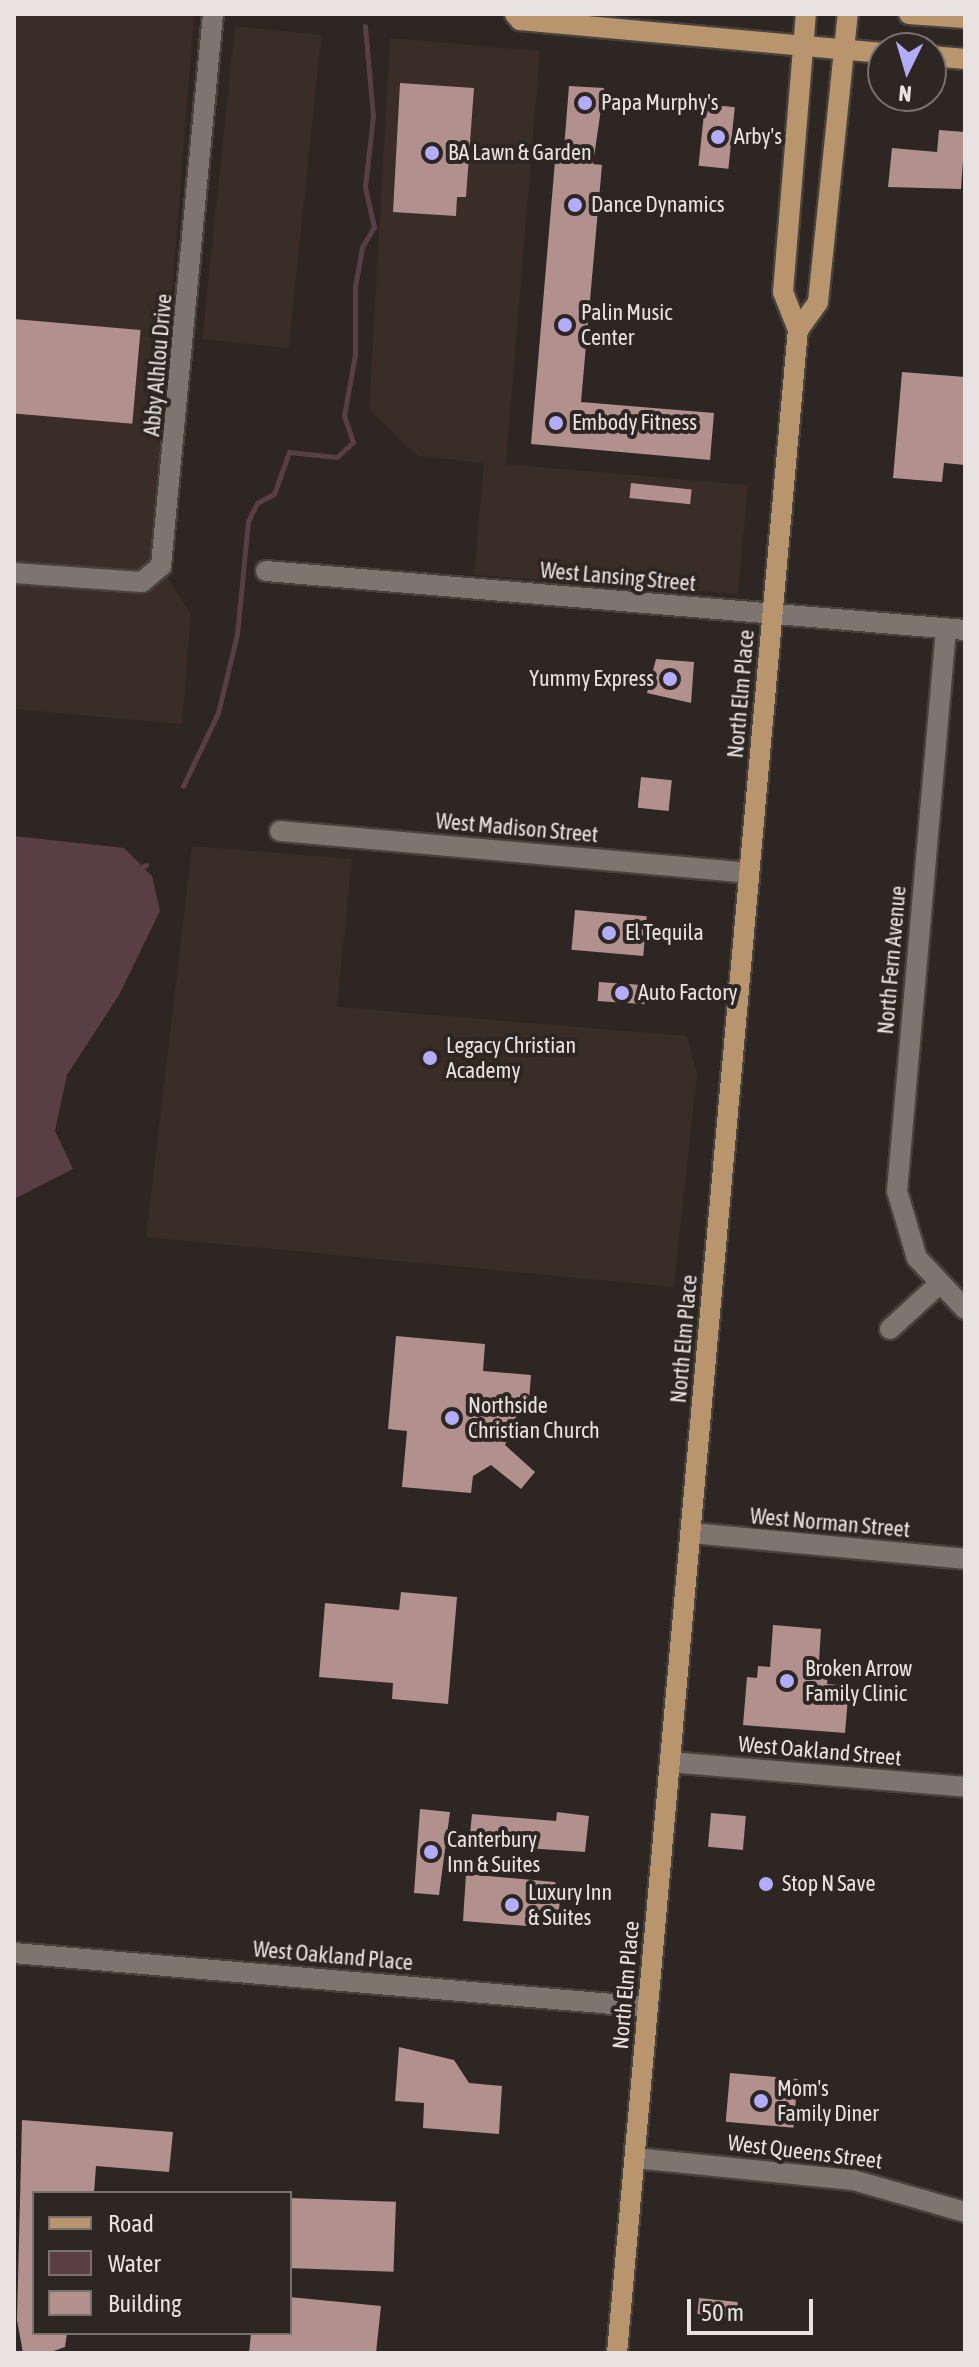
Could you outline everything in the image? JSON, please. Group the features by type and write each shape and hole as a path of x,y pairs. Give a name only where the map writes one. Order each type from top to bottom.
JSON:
{"main road":[{"path":"515,14 520,20 867,52"},
{"name":"North Elm Place","path":"617,2353 798,330 783,292 806,14"},
{"name":"North Elm Place","path":"798,330 818,302 848,14"},
{"path":"909,14 965,18"}],"street":[{"name":"Abby Alhlou Drive","path":"14,573 142,582 161,566 213,14"},
{"name":"West Lansing Street","path":"266,571 955,629"},
{"name":"North Fern Avenue","path":"955,629 897,1177 906,1236 938,1285 965,1309"},
{"name":"West Madison Street","path":"280,831 749,873"},
{"path":"890,1329 938,1285"},
{"name":"West Norman Street","path":"691,1533 965,1559"},
{"name":"West Oakland Street","path":"670,1762 965,1787"},
{"name":"West Oakland Place","path":"14,1953 648,2007"},
{"name":"West Queens Street","path":"635,2158 853,2180 965,2212"}],"shaded area":[{"path":"14,14 194,14 152,554 191,614 182,724 14,709"},
{"path":"235,26 322,35 289,348 202,339"},
{"path":"390,38 540,51 506,464 748,485 738,594 474,575 484,463 418,456 369,410"},
{"name":"Legacy Christian Academy","path":"192,846 352,859 337,1007 687,1036 697,1074 674,1287 146,1237"}],"water":[{"path":"14,836 124,848 152,876 160,911 119,995 67,1075 55,1131 73,1169 14,1199"}],"building":[{"name":"BA Lawn & Garden","path":"400,83 474,88 466,197 457,197 456,216 393,212"},
{"path":"569,86 604,88 593,164 602,165 581,402 714,413 710,460 531,444 555,161 563,161"},
{"name":"Arby's","path":"705,104 735,107 728,169 699,166"},
{"path":"939,130 965,132 961,189 888,187 892,148 937,152"},
{"path":"14,319 141,330 132,424 14,413"},
{"path":"902,372 965,377 965,465 944,463 942,482 893,478"},
{"path":"631,483 692,489 690,504 629,498"},
{"name":"Yummy Express","path":"656,659 694,662 691,703 647,693"},
{"path":"641,777 672,780 669,811 638,808"},
{"name":"El Tequila","path":"575,910 647,916 643,956 572,950"},
{"name":"Auto Factory","path":"599,982 646,985 645,1004 598,1001"},
{"name":"Northside Christian Church","path":"396,1336 485,1344 483,1371 531,1375 528,1413 518,1412 505,1445 535,1472 521,1489 491,1465 473,1476 471,1493 402,1487 407,1431 388,1429"},
{"path":"401,1592 457,1597 448,1704 392,1699 393,1683 319,1677 325,1603 399,1610"},
{"name":"Broken Arrow Family Clinic","path":"773,1625 821,1629 819,1662 829,1662 827,1684 849,1686 845,1733 743,1725 747,1677 757,1678 758,1666 770,1667"},
{"path":"420,1809 450,1812 439,1895 414,1893"},
{"path":"557,1812 589,1816 585,1852 469,1844 472,1814 556,1821"},
{"path":"711,1813 746,1816 743,1850 708,1847"},
{"name":"Luxury Inn & Suites","path":"466,1874 555,1882 561,1894 557,1923 552,1928 463,1921"},
{"path":"399,2047 454,2060 469,2083 502,2086 499,2134 423,2128 424,2103 395,2101"},
{"name":"Mom's Family Diner","path":"730,2073 798,2079 793,2128 726,2122"},
{"path":"22,2120 173,2132 169,2172 96,2166 94,2191 32,2191 32,2335 67,2335 65,2347 48,2353 23,2353 17,2320"},
{"path":"292,2198 396,2202 393,2272 292,2268"},
{"path":"292,2297 381,2306 376,2353 249,2353 251,2335 292,2335"},
{"path":"699,2298 738,2302 736,2318 697,2314"}],"waterway":[{"path":"183,786 218,713 237,634 248,521 257,503 274,494 289,452 337,457 353,442 344,416 355,354 355,287 362,247 374,227 365,187 373,116 365,26"},
{"path":"136,869 146,865"}],"place":[{"name":"Papa Murphy's","path":"585,103"},
{"name":"Arby's","path":"718,137"},
{"name":"BA Lawn & Garden","path":"432,153"},
{"name":"Dance Dynamics","path":"575,205"},
{"name":"Palin Music Center","path":"565,325"},
{"name":"Embody Fitness","path":"556,423"},
{"name":"Yummy Express","path":"670,679"},
{"name":"El Tequila","path":"609,933"},
{"name":"Auto Factory","path":"622,993"},
{"name":"Legacy Christian Academy","path":"430,1058"},
{"name":"Northside Christian Church","path":"452,1418"},
{"name":"Broken Arrow Family Clinic","path":"787,1681"},
{"name":"Canterbury Inn & Suites","path":"431,1852"},
{"name":"Stop N Save","path":"766,1884"},
{"name":"Luxury Inn & Suites","path":"512,1905"},
{"name":"Mom's Family Diner","path":"761,2101"}]}
